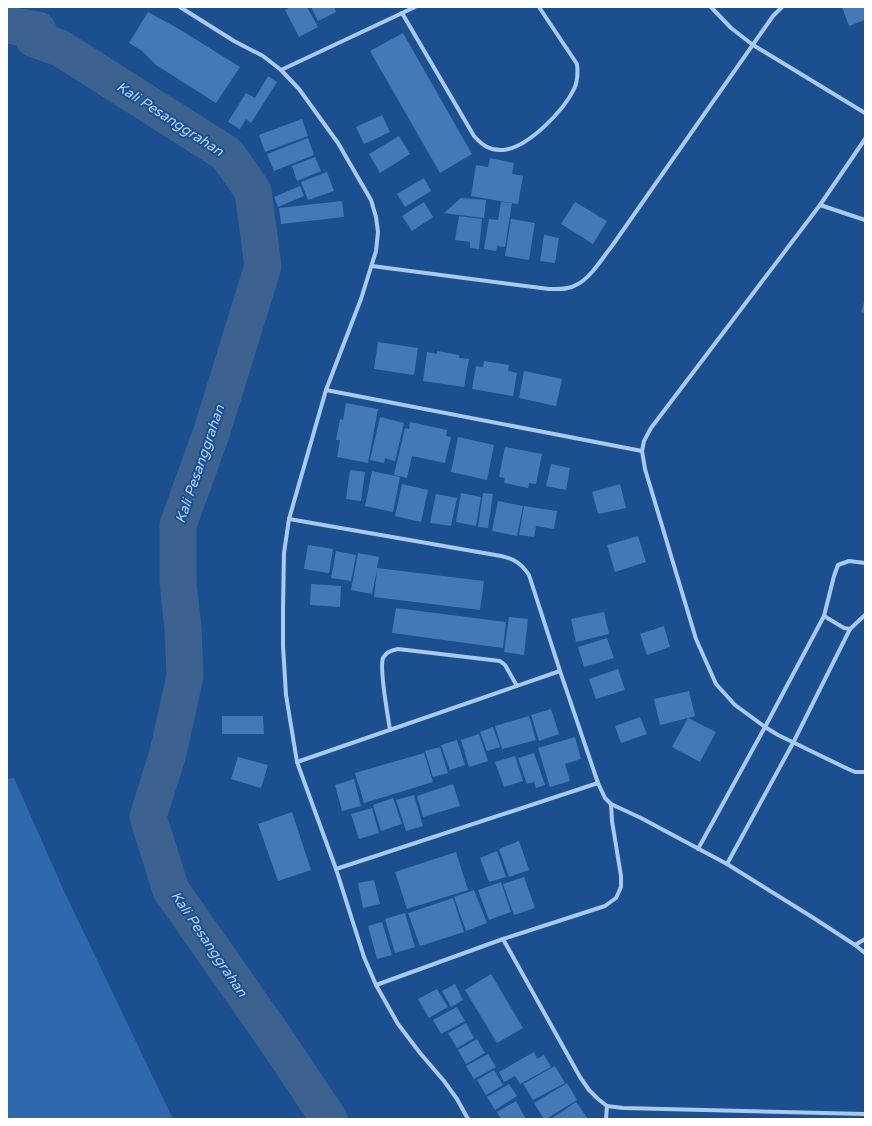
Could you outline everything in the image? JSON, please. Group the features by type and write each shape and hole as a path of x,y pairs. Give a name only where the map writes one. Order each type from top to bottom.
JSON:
{"street":[{"path":"180,7 234,41 263,56 281,70 299,89 338,143 371,200 376,217 378,232 376,251 372,266 326,390 289,519 284,560 283,646 286,695 297,762 336,869 364,957 376,986 398,1024 444,1081 457,1099 468,1119"},
{"path":"281,70 415,7"},
{"path":"402,13 474,136 482,145 492,149 504,150 518,146 549,122 562,109 575,87 578,74 577,64 539,7"},
{"path":"711,7 731,28 753,45 865,113"},
{"path":"372,266 548,289 565,289 577,285 588,276 612,246 773,16 782,7"},
{"path":"865,139 820,205 651,428 644,440 642,451 645,469 696,639 716,684 735,704 765,727 793,743 848,769 855,772 865,772"},
{"path":"820,205 865,220"},
{"path":"326,390 642,451"},
{"path":"289,519 512,559 524,568 529,575 598,783 605,798 611,804 641,818 727,864 855,945 865,953"},
{"path":"698,849 824,616 838,565 849,561 865,563"},
{"path":"727,864 793,743 850,629 865,615"},
{"path":"824,616 844,628 850,629"},
{"path":"390,730 382,675 383,659 389,651 398,649 500,661 509,670 517,686"},
{"path":"297,762 560,671"},
{"path":"336,869 598,783"},
{"path":"376,986 503,939 605,906 616,898 621,887 621,876 614,838 611,804"},
{"path":"503,939 580,1077 598,1099 607,1106 623,1108 865,1114"},
{"path":"855,945 865,939"},
{"path":"606,1119 607,1106"}],"shaded area":[{"path":"14,778 63,889 173,1119 7,1119 7,779"}],"building":[{"path":"291,7 307,7 318,27 299,37 285,10"},
{"path":"311,7 334,7 336,12 318,21"},
{"path":"842,7 865,7 865,20 849,26"},
{"path":"148,12 179,29 240,67 216,103 156,65 142,51 129,43"},
{"path":"403,33 472,154 440,173 370,51"},
{"path":"268,76 277,82 251,123 246,119 240,129 228,122 246,93 255,98"},
{"path":"382,115 390,132 364,144 356,127"},
{"path":"302,119 308,136 265,152 259,135"},
{"path":"399,136 410,154 380,173 369,154"},
{"path":"308,138 314,155 274,171 267,154"},
{"path":"315,157 321,171 297,181 292,166"},
{"path":"490,158 514,163 512,174 523,176 518,204 471,196 476,165 488,167"},
{"path":"327,172 334,191 308,200 301,182"},
{"path":"424,178 431,191 405,207 397,194"},
{"path":"300,186 304,196 278,207 274,197"},
{"path":"461,198 486,200 484,218 444,213"},
{"path":"342,201 344,217 281,224 279,208"},
{"path":"424,202 433,217 412,231 402,216"},
{"path":"501,202 512,203 505,247 497,246 496,251 484,249 489,219 498,220"},
{"path":"575,202 607,221 593,244 561,224"},
{"path":"459,216 482,219 479,249 470,248 470,242 455,240"},
{"path":"511,219 535,223 529,260 505,256"},
{"path":"544,235 559,238 555,263 540,261"},
{"path":"865,299 865,313 861,312"},
{"path":"378,342 418,348 414,375 374,369"},
{"path":"437,351 459,355 459,358 469,359 464,387 423,381 427,352 437,354"},
{"path":"484,361 509,365 508,371 517,373 513,396 472,389 476,366 483,367"},
{"path":"524,371 562,379 556,406 519,398"},
{"path":"346,403 378,409 368,463 337,457 340,440 336,440 340,419 343,420"},
{"path":"380,417 404,423 395,461 385,458 384,463 370,460"},
{"path":"410,422 447,430 446,436 451,437 445,463 412,456 407,478 394,475 405,428 409,429"},
{"path":"458,437 494,445 487,480 451,472"},
{"path":"505,447 542,454 536,484 529,483 528,488 504,483 505,478 499,477"},
{"path":"551,464 570,468 566,490 546,486"},
{"path":"350,470 365,472 361,501 346,499"},
{"path":"372,471 400,477 393,512 365,506"},
{"path":"402,484 428,490 421,522 395,516"},
{"path":"620,484 626,508 598,514 592,492"},
{"path":"461,493 481,497 476,526 456,522"},
{"path":"483,493 493,494 488,528 478,527"},
{"path":"436,494 457,498 451,526 430,523"},
{"path":"498,501 523,506 517,536 492,531"},
{"path":"524,506 557,511 554,529 536,526 534,537 519,535"},
{"path":"638,536 646,562 615,572 607,545"},
{"path":"308,545 333,549 329,573 304,569"},
{"path":"336,551 356,555 351,581 331,578"},
{"path":"358,553 379,557 377,568 484,581 480,610 374,597 377,570 372,594 351,590"},
{"path":"311,584 341,586 340,607 310,605"},
{"path":"396,608 506,622 503,648 392,633"},
{"path":"604,612 609,634 576,642 571,619"},
{"path":"509,617 528,619 524,655 504,652"},
{"path":"664,626 670,647 647,655 640,634"},
{"path":"607,638 614,658 584,667 578,647"},
{"path":"618,669 625,690 596,699 589,679"},
{"path":"689,691 695,716 660,725 654,699"},
{"path":"551,709 559,734 539,741 531,715"},
{"path":"222,716 263,716 264,734 222,734"},
{"path":"529,716 536,740 502,749 495,726"},
{"path":"640,717 647,734 621,743 615,726"},
{"path":"688,718 716,732 700,762 672,747"},
{"path":"493,727 500,747 487,751 480,732"},
{"path":"479,734 488,761 469,767 461,740"},
{"path":"575,737 581,759 565,764 570,781 550,787 538,748"},
{"path":"457,740 465,765 450,770 441,745"},
{"path":"440,747 448,773 433,777 425,751"},
{"path":"424,753 433,782 364,803 355,773"},
{"path":"534,753 545,785 536,788 534,782 527,784 518,758"},
{"path":"515,756 523,781 504,787 495,762"},
{"path":"238,757 268,765 261,788 231,779"},
{"path":"354,779 361,806 342,811 335,785"},
{"path":"453,784 460,806 423,817 417,796"},
{"path":"414,795 423,826 406,831 396,800"},
{"path":"393,798 402,824 381,831 373,805"},
{"path":"372,808 379,833 359,839 351,814"},
{"path":"292,812 311,870 278,881 258,824"},
{"path":"519,841 529,870 509,877 499,849"},
{"path":"497,851 506,877 489,882 480,858"},
{"path":"456,852 468,890 407,909 395,872"},
{"path":"524,877 535,908 514,915 503,884"},
{"path":"374,880 380,904 363,908 358,883"},
{"path":"501,882 511,912 489,920 478,890"},
{"path":"474,890 487,923 466,931 454,897"},
{"path":"453,898 464,932 420,946 408,913"},
{"path":"405,913 415,947 395,953 385,919"},
{"path":"382,922 392,955 377,959 368,926"},
{"path":"491,974 523,1028 497,1043 465,990"},
{"path":"455,984 463,1000 451,1007 442,991"},
{"path":"437,989 448,1007 429,1018 418,999"},
{"path":"457,1007 465,1021 441,1034 433,1020"},
{"path":"466,1023 474,1038 457,1048 448,1033"},
{"path":"477,1039 485,1053 466,1064 458,1050"},
{"path":"534,1052 537,1059 544,1055 551,1067 520,1084 515,1076 504,1082 499,1072"},
{"path":"488,1054 496,1067 474,1079 466,1066"},
{"path":"555,1066 565,1083 533,1100 523,1084"},
{"path":"494,1070 503,1085 486,1095 477,1080"},
{"path":"567,1083 577,1100 544,1119 534,1103"},
{"path":"509,1084 517,1096 495,1110 487,1097"},
{"path":"516,1101 526,1119 501,1119 497,1112"},
{"path":"576,1102 588,1119 551,1119"}],"waterway":[{"name":"Kali Pesanggrahan","path":"7,25 38,30 34,39 60,48 227,154 253,191 263,266 212,431 178,525 178,582 183,628 185,676 168,753 148,817 171,890 274,1037 329,1119"}]}
